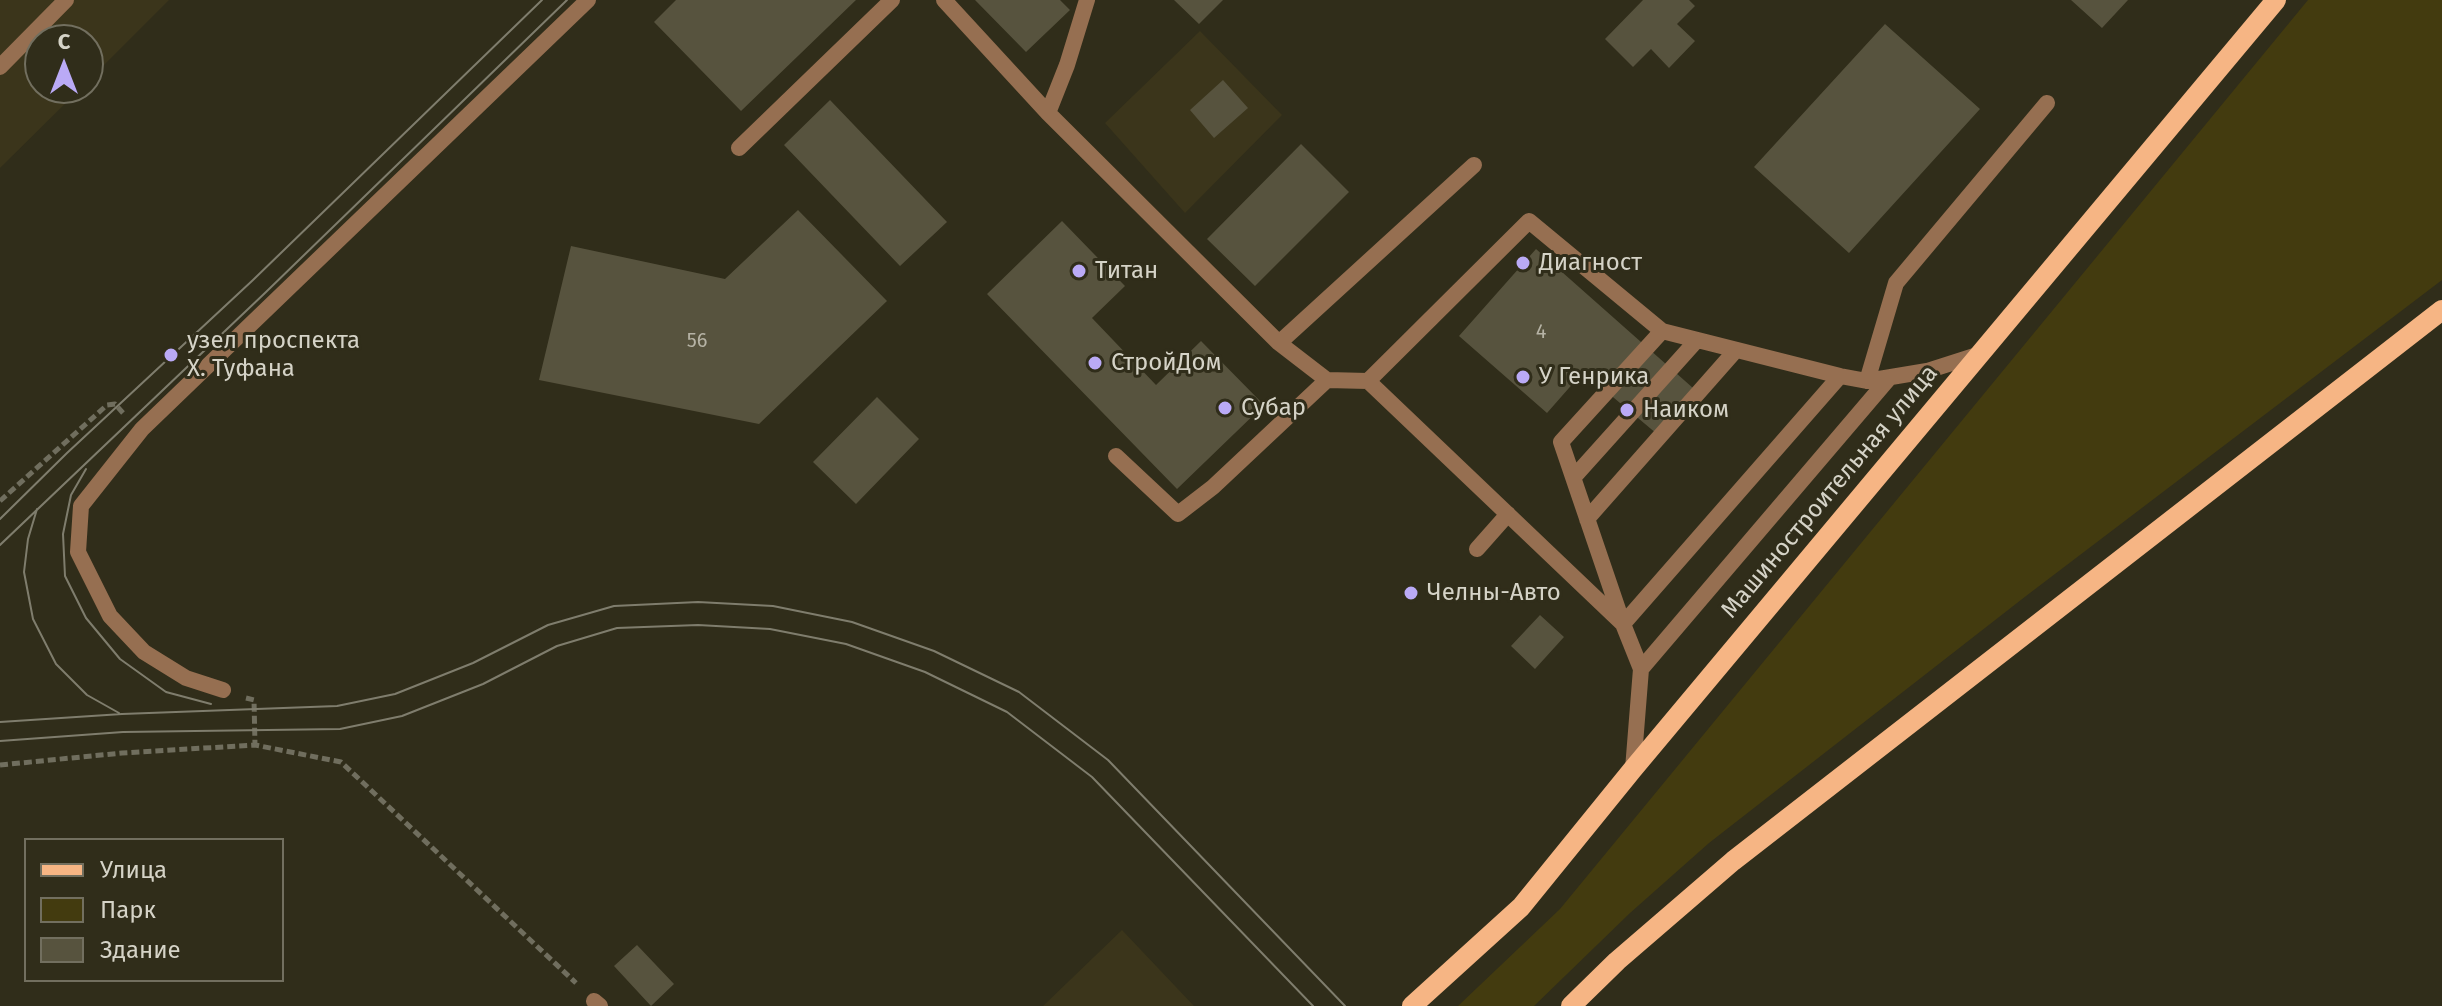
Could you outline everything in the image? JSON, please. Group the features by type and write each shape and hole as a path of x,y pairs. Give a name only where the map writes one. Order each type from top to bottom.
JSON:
{"main road":[{"name":"Машиностроительная улица","path":"1412,1006 1521,907 2276,0"},
{"path":"1571,1006 1617,961 1733,861 2442,310"}],"lane":[{"path":"0,67 66,0"},
{"path":"223,690 186,678 144,652 110,616 78,552 81,506 142,429 588,0"},
{"path":"739,148 892,0"},
{"path":"944,0 1048,113 1279,343 1327,380 1368,381 1623,624"},
{"path":"1048,113 1087,0"},
{"path":"1867,381 1896,283 2047,103"},
{"path":"1279,343 1474,165"},
{"path":"1368,381 1529,221 1662,331 1867,381 1927,371 1980,354"},
{"path":"1633,769 1641,669 1561,442 1662,331"},
{"path":"1574,477 1697,340"},
{"path":"1587,519 1736,350"},
{"path":"1623,624 1840,376"},
{"path":"1641,669 1890,377"},
{"path":"1116,456 1178,514 1213,487 1327,380"},
{"path":"1477,549 1508,514"}],"path":[{"path":"0,501 107,405"},
{"path":"223,690 254,700 255,745"},
{"path":"0,765 122,753 255,745 341,762 597,1003"}],"shaded area":[{"path":"0,0 169,0 104,65 104,24 24,24 24,104 65,104 0,168"},
{"path":"1200,31 1282,115 1185,213 1105,123"},
{"path":"1122,930 1194,1006 1043,1006"}],"green space":[{"path":"2308,0 2442,0 2442,280 2026,596 1709,843 1630,913 1534,1006 1458,1006 1560,909"}],"building":[{"path":"676,0 856,0 741,111 654,22"},
{"path":"975,0 1060,0 1070,10 1026,52"},
{"path":"1174,0 1223,0 1199,24"},
{"path":"1643,0 1689,0 1695,6 1677,24 1695,41 1669,68 1651,49 1633,67 1605,39"},
{"path":"2071,0 2128,0 2102,28"},
{"path":"1885,24 1980,109 1849,253 1754,167"},
{"path":"1223,80 1248,108 1214,138 1190,110"},
{"path":"830,100 947,222 900,266 784,145"},
{"path":"1301,144 1349,192 1255,286 1207,239"},
{"path":"798,210 887,301 759,424 539,380 571,246 725,279"},
{"name":"СтройДом","path":"1062,221 1125,286 1092,318 1156,385 1201,341 1264,405 1177,489 987,294"},
{"path":"1536,249 1702,396 1663,439 1583,372 1547,413 1459,336"},
{"path":"877,397 919,439 856,504 813,462"},
{"path":"1540,615 1564,637 1535,669 1511,646"},
{"path":"637,945 674,984 651,1006 614,966"}],"tram line":[{"path":"0,519 542,0"},
{"path":"0,545 567,0"},
{"path":"86,469 71,495 63,534 65,576 86,618 120,659 166,692 211,704"},
{"path":"37,509 28,539 24,572 33,619 56,664 87,695 119,713"},
{"path":"0,722 337,706 395,694 473,663 548,625 614,606 698,602 773,606 852,622 934,651 1019,692 1108,760 1345,1006"},
{"path":"0,741 123,732 340,729 402,716 483,684 557,646 617,628 698,625 770,629 846,644 925,672 1007,712 1092,777 1313,1006"}],"place":[{"name":"Диагност","path":"1523,263"},
{"name":"Титан","path":"1079,271"},
{"name":"узел проспекта Х. Туфана","path":"171,355"},
{"name":"СтройДом","path":"1095,363"},
{"name":"У Генрика","path":"1523,377"},
{"name":"Субар","path":"1225,408"},
{"name":"Наиком","path":"1627,410"},
{"name":"Челны-Авто","path":"1411,593"}]}
